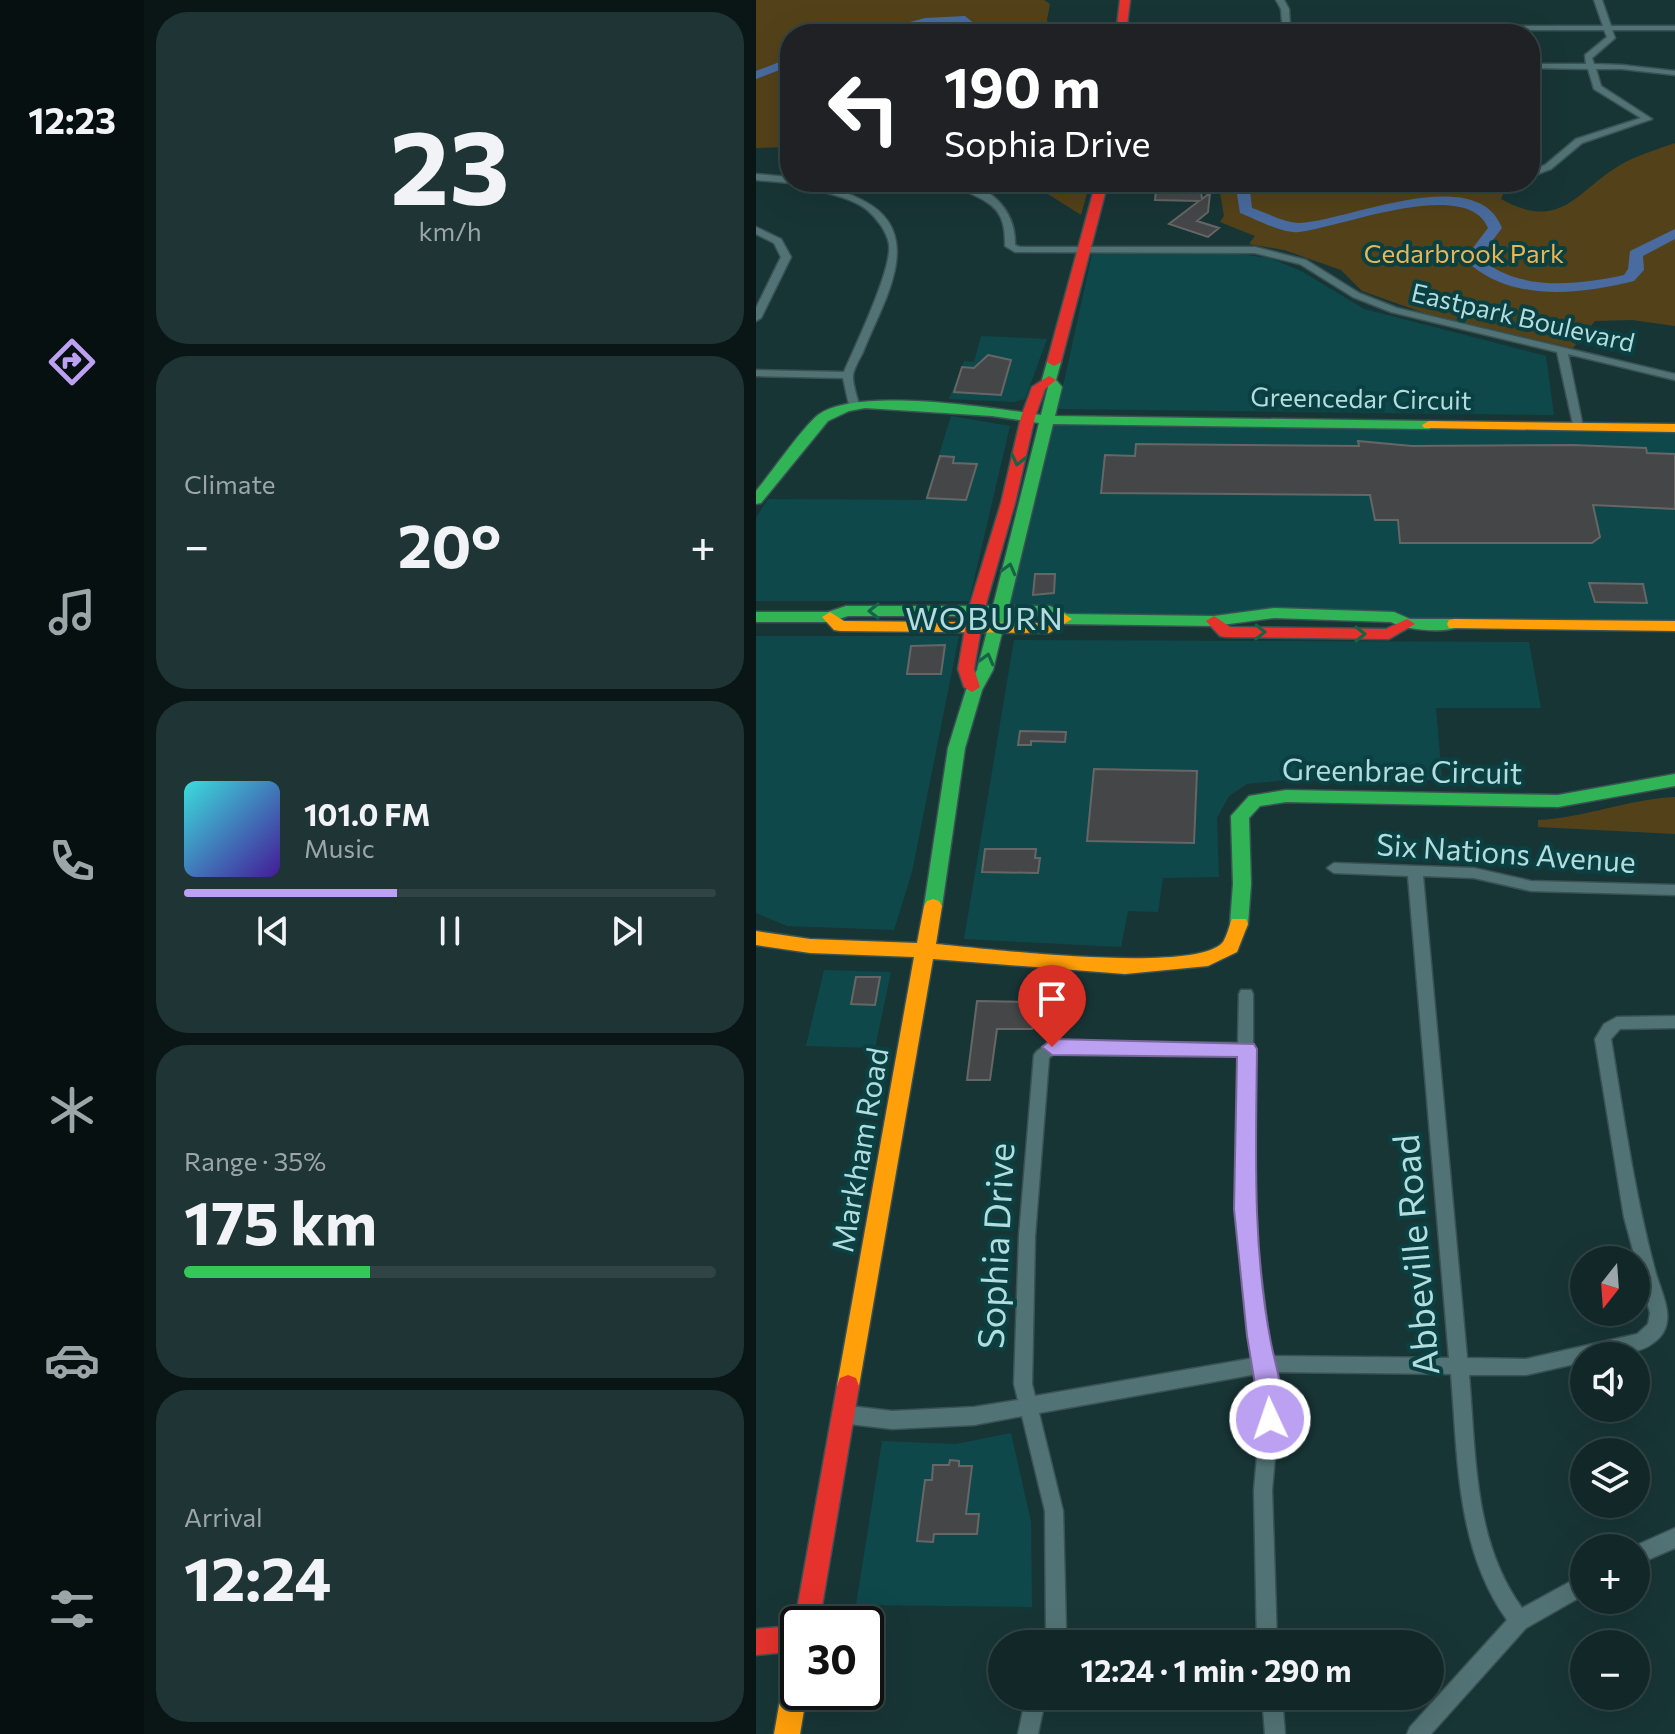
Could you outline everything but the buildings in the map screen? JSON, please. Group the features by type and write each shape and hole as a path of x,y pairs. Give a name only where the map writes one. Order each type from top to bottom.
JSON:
{"main road":[{"path":"1122,24 1125,0"},
{"name":"Markham Road","path":"809,1606 925,952 959,737 972,687 985,670 1038,418 1039,387 1049,380 1100,192"},
{"path":"756,500 823,418 854,405"},
{"name":"Greencedar Circuit","path":"854,405 904,405 1038,418 1675,428"},
{"name":"Markham Road","path":"972,687 966,669 975,619 1008,503 1038,418"},
{"path":"756,617 830,617 840,626 975,619 1049,628 1064,619 1214,621 1225,632 1331,634 1389,634 1407,624 1675,626"},
{"name":"Greenbrae Circuit","path":"925,952 1092,965 1197,963 1218,956 1235,940 1240,923 1240,816 1248,804 1262,798 1558,801 1589,797 1642,781 1675,780"},
{"path":"756,938 825,948 925,952"},
{"path":"756,1642 780,1640"},
{"path":"787,1734 791,1710"}],"street":[{"path":"1280,0 1285,9 1286,24"},
{"path":"1540,170 1579,141 1648,119 1597,87 1588,57 1611,38 1598,0"},
{"path":"1540,29 1675,28"},
{"path":"1540,66 1590,66 1675,73"},
{"path":"756,177 780,179"},
{"path":"839,192 876,213 885,223 894,244 892,267 848,375 854,405"},
{"name":"Eastpark Boulevard","path":"973,192 1001,207 1011,223 1012,248 1085,251 1242,249 1289,257 1356,295 1394,310 1675,377"},
{"path":"756,230 778,241 786,257 756,318"},
{"path":"1562,352 1578,427"},
{"path":"756,373 848,375"},
{"name":"Six Nations Avenue","path":"1334,868 1474,873 1531,886 1675,890"},
{"name":"Abbeville Road","path":"1415,871 1459,1368 1478,1542 1502,1599 1519,1621"},
{"path":"1246,994 1245,1209 1259,1336 1271,1401 1263,1490 1267,1630"},
{"path":"841,1414 892,1420 974,1416 1265,1364 1459,1368 1540,1365 1642,1341 1656,1328 1658,1305 1632,1217 1603,1045 1606,1031 1617,1023 1675,1022"},
{"name":"Sophia Drive","path":"1056,1630 1054,1511 1023,1384 1022,1330 1042,1055 1052,1047 1075,1046 1247,1049"},
{"path":"1650,1549 1675,1538"},
{"path":"1417,1734 1519,1621 1570,1592"},
{"path":"1028,1734 1033,1710"},
{"path":"1273,1710 1275,1734"}],"shaded area":[{"path":"1230,253 1270,258 1303,272 1364,309 1546,356 1554,415 1058,409 1092,254"},
{"path":"981,336 1047,339 1025,399 1014,402 949,399 964,361 974,362"},
{"path":"951,416 1010,426 969,601 756,601 756,518 768,499 925,500"},
{"path":"1047,420 1675,428 1675,626 1313,616 1214,621 998,611"},
{"path":"756,636 959,636 912,872 894,930 787,926 756,913"},
{"path":"1014,640 1529,642 1541,708 1436,708 1442,780 1287,780 1247,784 1229,796 1217,818 1219,877 1163,878 1158,912 1128,911 1121,947 964,939"},
{"path":"824,970 891,972 875,1048 806,1046"},
{"path":"1011,1433 1031,1522 1032,1607 856,1605 882,1441 956,1444"}],"green space":[{"path":"756,0 1044,0 1050,4 1048,24 780,24 780,147 756,148"},
{"name":"Cedarbrook Park","path":"1675,143 1675,326 1632,320 1595,321 1573,348 1424,313 1362,291 1341,270 1284,250 1249,244 1255,236 1220,222 1224,216 1220,192 1504,192 1501,199 1522,208 1540,212 1554,210 1568,204 1606,174 1641,155"},
{"path":"1045,192 1087,192 1081,215"},
{"path":"1675,797 1675,834 1538,827 1538,820"}],"waterway":[{"path":"916,24 965,20 970,24"},
{"path":"756,75 780,66"},
{"path":"1243,192 1245,210 1296,228 1414,202 1445,200 1467,204 1492,220 1495,228 1479,249 1477,263 1490,274 1527,285 1571,287 1629,278 1636,270 1635,254 1675,233"}],"traffic: fast":[{"path":"933,906 956,748 974,690 985,670 1055,387 1049,380 1054,362"},
{"path":"756,500 823,418 846,407 865,404 992,412 1047,420 1429,425"},
{"path":"756,617 830,617 846,611 1050,611 1064,619 1214,621 1274,613 1394,617 1407,624 1455,624"},
{"path":"1239,924 1242,884 1240,816 1255,800 1286,796 1558,801 1675,780"}],"traffic: slow":[{"path":"1429,425 1675,428"},
{"path":"830,617 840,626 1049,628 1064,619"},
{"path":"1455,624 1675,626"},
{"path":"848,1386 933,906"},
{"path":"756,938 810,946 901,949 1125,967 1208,959 1230,947 1239,924"},
{"path":"787,1734 791,1710"}],"traffic: jam":[{"path":"1122,24 1125,0"},
{"path":"1054,362 1099,192"},
{"path":"972,687 966,669 976,611 1008,503 1028,417 1039,387 1049,380"},
{"path":"1214,621 1226,632 1389,634 1407,624"},
{"path":"809,1606 848,1386"},
{"path":"756,1642 780,1640"}],"district":[{"name":"WOBURN","path":"985,619"}],"route":[{"path":"1052,1047 1247,1049 1245,1209 1259,1336 1271,1401 1270,1419"}]}
